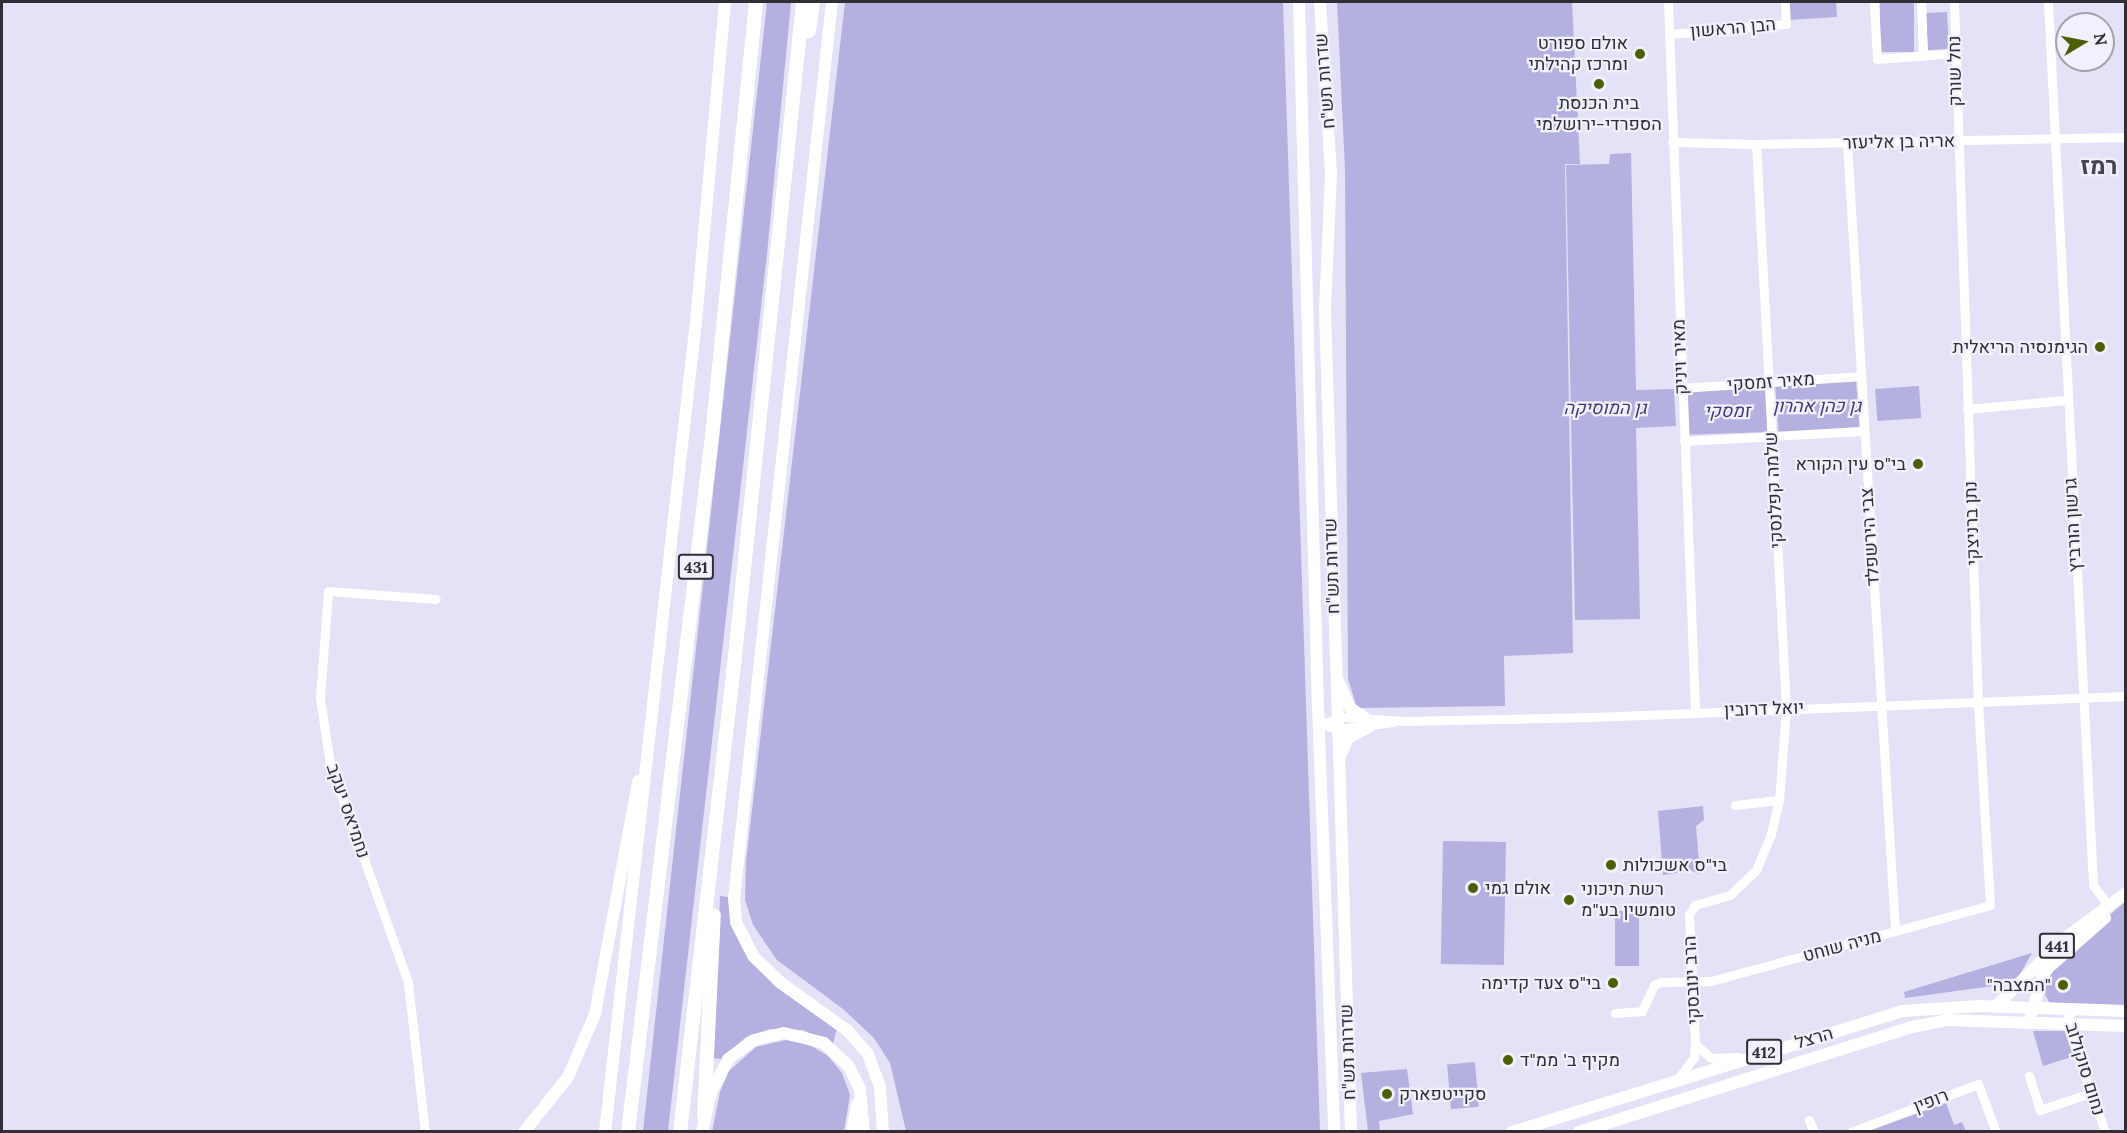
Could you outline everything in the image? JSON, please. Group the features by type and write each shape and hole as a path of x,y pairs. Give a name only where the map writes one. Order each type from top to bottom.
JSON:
{"highway":[{"path":"740,162 747,2"},
{"name":"431","path":"628,1131 712,436 756,2"},
{"path":"680,1131 780,238 803,2"},
{"path":"780,238 813,2"},
{"path":"704,1116 717,814"}],"main road":[{"path":"605,1131 663,628 725,2"},
{"path":"832,2 734,897 736,922 753,956 858,1041 875,1066 890,1131"},
{"name":"שדרות תש\"ח","path":"1299,2 1333,1129"},
{"name":"שדרות תש\"ח","path":"1320,2 1331,173 1325,310 1351,1131"},
{"path":"524,1131 568,1077 595,1014 615,920 663,628"},
{"path":"1335,675 1350,708 1366,722 1348,738 1338,767"},
{"name":"441","path":"1995,1007 2065,938 2126,893"},
{"name":"441","path":"2027,1020 2028,1008 2048,968 2126,902"},
{"path":"2028,1008 2026,983 2038,964"},
{"name":"הרצל","path":"1512,1131 1756,1054 1902,1011 1995,1007 2126,1011"},
{"name":"הרצל","path":"1579,1131 1912,1027 1947,1020 2027,1020 2126,1026"},
{"path":"702,1131 704,1116 721,1069 736,1051 754,1040 798,1034 824,1043 840,1056 860,1089 864,1131"},
{"path":"840,1056 852,1076 857,1097 852,1131"},
{"path":"881,1095 883,1131"}],"street":[{"name":"מאיר ויניק","path":"1668,2 1695,712"},
{"path":"1874,2 1877,58 1955,53"},
{"path":"1921,2 1923,56"},
{"name":"גרשון הורביץ","path":"2048,2 2066,400 2093,885 2109,906"},
{"name":"נחל שורק","path":"1954,5 1957,141"},
{"name":"הבן הראשון","path":"1669,34 1786,24 1785,6"},
{"name":"אריה בן אליעזר","path":"1672,142 1847,143 2126,137"},
{"name":"נתן ברניצקי","path":"1957,141 1978,704 1990,905"},
{"name":"צבי הירשפלד","path":"1847,143 1895,931"},
{"name":"שלמה קפלנסקי","path":"1689,915 1695,905 1730,896 1756,870 1771,834 1779,800 1786,708 1756,144"},
{"name":"מאיר זמסקי","path":"1682,388 1860,376"},
{"path":"1967,409 2066,400"},
{"path":"1684,441 1863,431"},
{"name":"נחמיאס יעקב","path":"425,1131 408,982 330,764 320,698 328,591 436,599"},
{"name":"יואל דרובין","path":"1319,724 1786,708 1978,704 2126,696"},
{"path":"1734,805 1779,800"},
{"name":"מניה שוחט","path":"1615,1013 1642,1011 1654,985 1661,982 1693,983 1990,905"},
{"name":"הרב ינובסקי","path":"1678,1079 1694,1057 1695,1044 1689,915"},
{"name":"נחום סוקולוב","path":"2074,1009 2067,1022 2105,1131"},
{"name":"הרב ינובסקי","path":"1695,1044 1710,1058 1756,1054"},
{"path":"2029,1076 2040,1110 2090,1093"},
{"name":"רופין","path":"1851,1131 1978,1084 1996,1131"},
{"path":"1809,1120 1814,1131"}],"green space":[{"path":"767,2 791,2 767,254 668,1131 643,1131"},
{"path":"845,2 1283,2 1320,1131 906,1131 890,1063 874,1038 843,1009 777,960 753,925 745,900 746,862"},
{"path":"1337,2 1572,2 1580,164 1565,164 1573,653 1504,656 1505,706 1357,708 1348,679 1345,170"},
{"path":"1789,2 1836,2 1837,17 1788,20"},
{"path":"1880,2 1914,2 1914,52 1880,52"},
{"path":"1947,12 1949,49 1928,50 1926,13"},
{"name":"גן המוסיקה","path":"1631,153 1636,390 1674,389 1676,426 1636,428 1640,619 1575,620 1566,165 1609,164 1610,154"},
{"name":"גן כהן אהרון","path":"1856,379 1859,427 1779,433 1775,385"},
{"name":"זמסקי","path":"1766,386 1768,432 1688,435 1686,389"},
{"path":"1919,386 1921,418 1877,421 1875,389"},
{"path":"1703,806 1704,820 1696,826 1700,874 1692,871 1663,875 1658,811"},
{"path":"1443,841 1506,842 1504,965 1441,964"},
{"path":"720,896 728,897 732,928 747,957 775,986 837,1028 833,1044 803,1030 770,1029 746,1037 721,1059 714,1058"},
{"path":"2125,902 2125,1011 2052,1008 2043,990 2048,968"},
{"path":"1615,911 1639,911 1639,966 1615,966"},
{"path":"2032,953 2015,983 1905,998 1904,992"},
{"path":"2033,1031 2067,1031 2075,1056 2043,1066"},
{"path":"786,1040 808,1044 828,1056 842,1073 850,1095 844,1131 712,1132 720,1092 729,1071 756,1047"},
{"path":"1475,1062 1479,1107 1451,1109 1447,1064"},
{"name":"סקייטפארק","path":"1407,1069 1413,1114 1379,1121 1380,1131 1368,1131 1361,1073"},
{"path":"1946,1103 1954,1125 1962,1122 1966,1131 1869,1131"}],"place":[{"name":"אולם ספורט ומרכז קהילתי","path":"1640,54"},
{"name":"בית הכנסת הספרדי-ירושלמי","path":"1599,84"},
{"name":"הגימנסיה הריאלית","path":"2100,347"},
{"name":"בי\"ס עין הקורא","path":"1918,464"},
{"name":"בי\"ס אשכולות","path":"1611,865"},
{"name":"אולם גמי","path":"1473,888"},
{"name":"רשת תיכוני טומשין בע\"מ","path":"1569,900"},
{"name":"בי\"ס צעד קדימה","path":"1613,983"},
{"name":"\"המצבה\"","path":"2063,985"},
{"name":"מקיף ב' ממ\"ד","path":"1508,1060"},
{"name":"סקייטפארק","path":"1387,1094"}],"district":[{"name":"רמז","path":"2099,166"}]}
